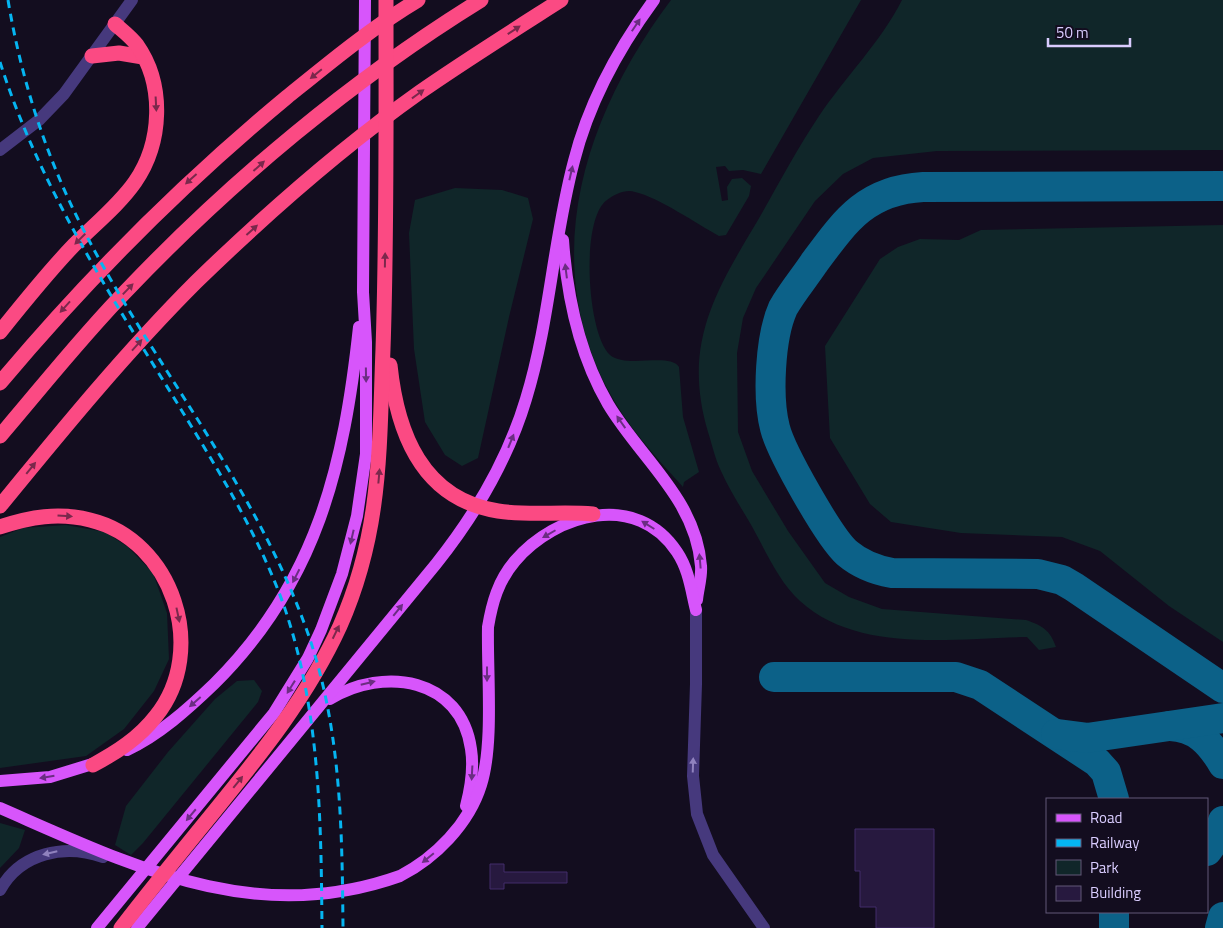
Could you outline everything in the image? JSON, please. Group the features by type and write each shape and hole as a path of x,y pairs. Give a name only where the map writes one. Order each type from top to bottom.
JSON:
{"highway":[{"path":"121,928 275,736 313,677 339,626 361,566 377,492 381,442 386,169 386,0"},
{"path":"0,436 116,301 198,220 319,116 389,62 481,0"},
{"path":"0,506 116,367 197,282 240,241 374,126 420,92 561,0"},
{"path":"0,383 90,279 190,180 354,44 413,2"},
{"path":"0,332 73,246 134,184 150,153 157,118 156,96 137,45 116,24"},
{"path":"92,56 119,53 143,57"},
{"path":"384,309 392,386 400,421 415,455 438,482 451,492 482,508 516,513 565,512 593,514"},
{"path":"0,527 31,518 51,515 91,520 111,528 144,551 168,584 176,603 182,641 180,661 167,698 157,715 129,743 93,765"}],"main road":[{"path":"98,928 274,713 300,673 321,630 350,545 363,478 367,412 363,292 365,0"},
{"path":"137,928 324,702 455,539 500,465 518,423 533,376 574,160 594,100 617,56 654,0"},
{"path":"562,221 571,303 589,365 608,404 674,493 684,508 692,526 699,547 701,568 696,610"},
{"path":"0,781 50,777 93,765 149,738 202,695 251,642 291,584 320,521 335,475 350,400 363,292"},
{"path":"0,808 115,861 197,893 252,904 299,904 348,895 384,883 407,872 436,851 461,822 478,795 485,768 488,627 496,590 514,562 536,542 547,534 593,514 624,516 638,520 669,541 686,569 696,610"},
{"path":"324,702 356,686 385,680 415,684 429,689 445,700 460,717 471,748 471,786 461,822"}],"street":[{"path":"0,150 39,120 64,94 132,0"},
{"path":"696,610 693,776 697,814 713,855 764,928"},
{"path":"0,890 14,871 28,861 43,854 75,850 115,861"},
{"path":"93,928 112,910"}],"green space":[{"path":"671,0 861,0 761,174 743,170 729,171 725,166 716,167 722,201 728,200 727,187 732,179 742,178 751,186 749,196 726,235 719,236 655,199 632,191 610,198 598,211 590,252 592,302 596,325 602,343 610,355 617,359 627,361 666,361 674,363 679,367 683,417 699,472 684,482 683,487 632,427 607,388 586,338 576,287 575,237 581,186 595,137 615,90 641,44"},
{"path":"902,0 1223,0 1223,150 937,151 873,158 843,174 815,201 756,288 743,318 737,353 738,432 752,471 788,531 825,583 849,597 882,609 1026,620 1045,629 1056,647 1039,650 1027,637 938,640 878,636 850,629 823,618 800,601 778,574 724,478 708,432 701,401 699,372 701,346 707,320 716,296 728,271 795,154 829,101 884,31"},
{"path":"455,188 502,190 528,198 533,219 478,458 462,466 445,455 425,422 414,349 409,233 415,200"},
{"path":"1223,225 1223,642 1169,606 1100,551 1062,537 961,533 891,522 870,504 830,438 825,346 880,259 898,247 920,239 959,240 981,230"},
{"path":"66,525 105,532 128,547 153,573 167,613 169,659 154,691 124,729 86,756 0,768 0,537 23,528"},
{"path":"254,680 262,691 258,702 143,843 131,855 115,845 126,806 168,752 215,699 237,681"},
{"path":"0,823 25,830 19,848 0,868"}],"building":[{"path":"855,829 934,829 934,928 876,928 876,907 860,907 860,871 855,871"},
{"path":"490,864 504,864 504,872 567,872 567,883 504,883 504,889 490,889"}],"taxiway":[{"path":"1223,186 923,187 903,189 886,194 872,201 847,221 794,291 783,308 779,320 771,367 771,400 775,428 779,440 806,494 839,544 852,557 868,566 892,573 1038,574 1062,580 1223,688"},
{"path":"774,677 956,677 980,685 1097,762 1106,772 1114,798"},
{"path":"1056,734 1087,738 1223,718"},
{"path":"1170,726 1187,729 1201,737 1213,749 1223,764"},
{"path":"1208,850 1217,837 1223,821"},
{"path":"1114,913 1114,928"},
{"path":"1220,928 1223,917"}],"railway":[{"path":"8,0 27,87 56,171 68,198 108,275 198,419 256,517 281,568 303,620 316,657 332,733 340,811 343,928"},
{"path":"0,62 33,149 53,192 98,273 233,497 261,550 284,606 296,645 312,725 319,805 322,928"}]}
